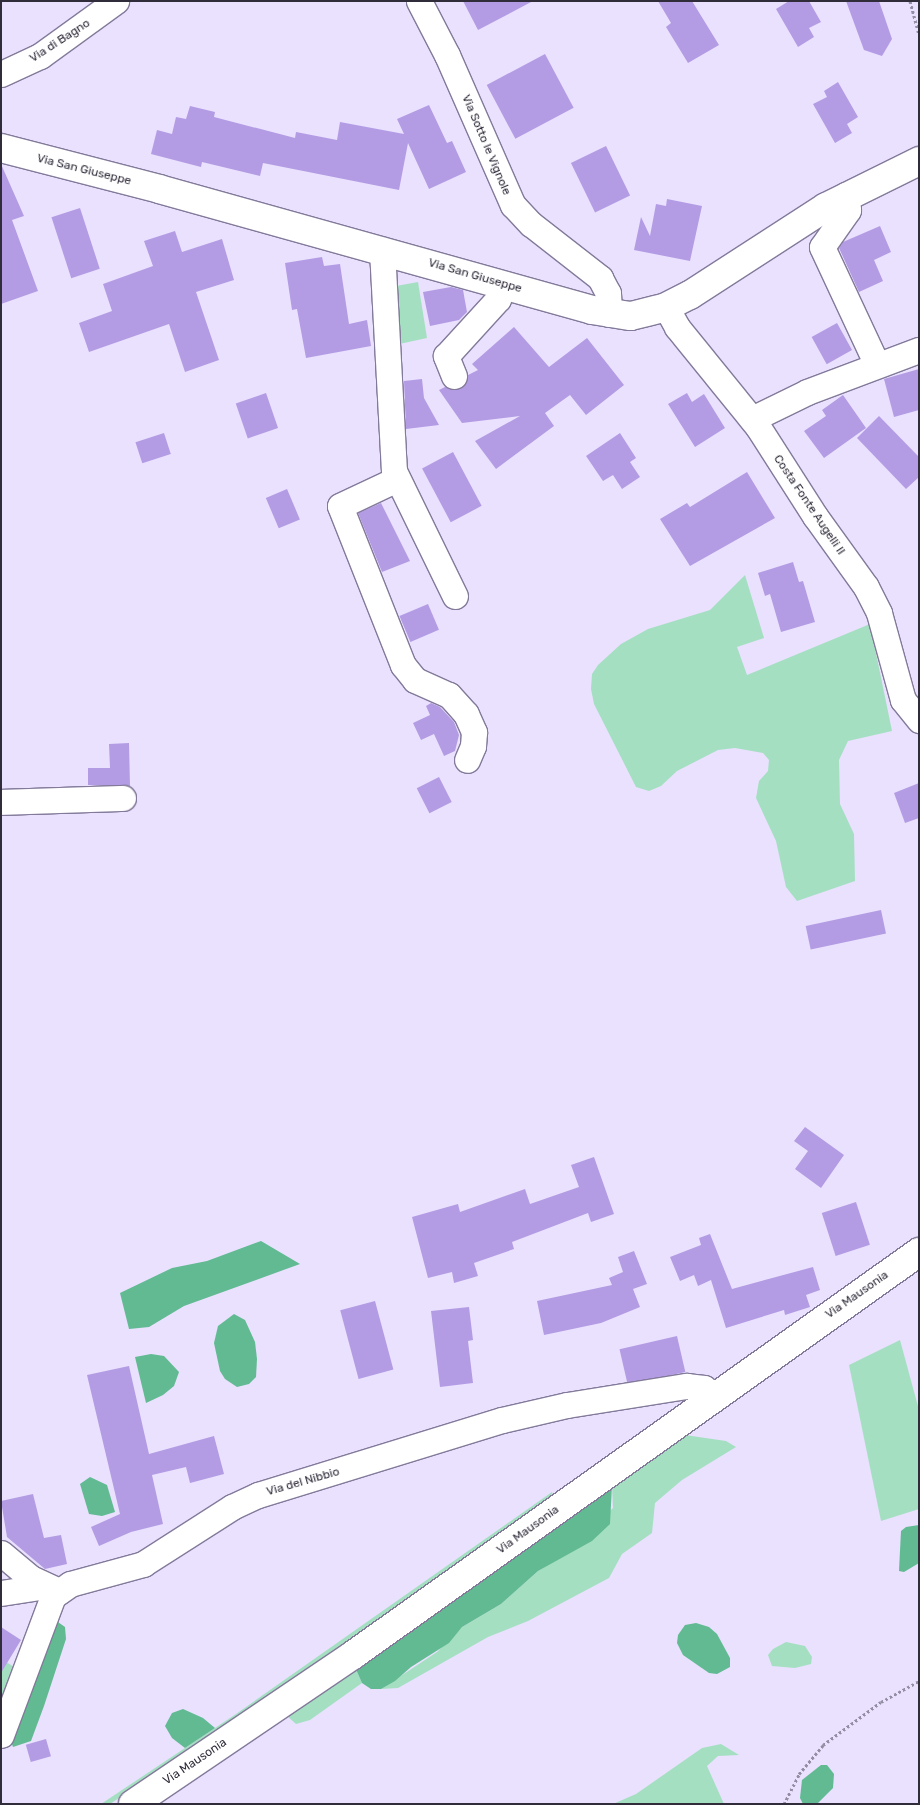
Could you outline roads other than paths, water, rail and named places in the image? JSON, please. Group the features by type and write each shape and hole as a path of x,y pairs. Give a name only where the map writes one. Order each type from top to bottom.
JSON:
{"main road":[{"name":"Via San Giuseppe","path":"1,148 382,250 609,314 638,316 666,307 739,265 846,195 919,161"},
{"name":"Via Mausonia","path":"133,1804 354,1655 919,1252"}],"street":[{"name":"Via di Bagno","path":"1,74 40,56 116,1"},
{"name":"Via Sotto le Vignole","path":"419,1 447,55 513,205 530,224 600,278 608,294 609,314"},
{"path":"846,195 848,210 822,247 876,365"},
{"path":"382,250 394,471 455,596"},
{"path":"454,376 446,356 498,299 501,284"},
{"name":"Costa Fonte Augelli II","path":"666,307 677,327 752,419 872,596 901,695 919,720"},
{"path":"752,419 876,365 919,350"},
{"path":"397,479 340,506 403,665 415,680 449,695 466,714 474,732 474,746 467,760"},
{"path":"1,802 123,798"},
{"name":"Via del Nibbio","path":"1,1593 53,1588 143,1564 232,1507 258,1495 502,1420 567,1405 686,1386 704,1388 714,1397"},
{"path":"1,1553 25,1574 53,1588 22,1684 1,1735"}]}
